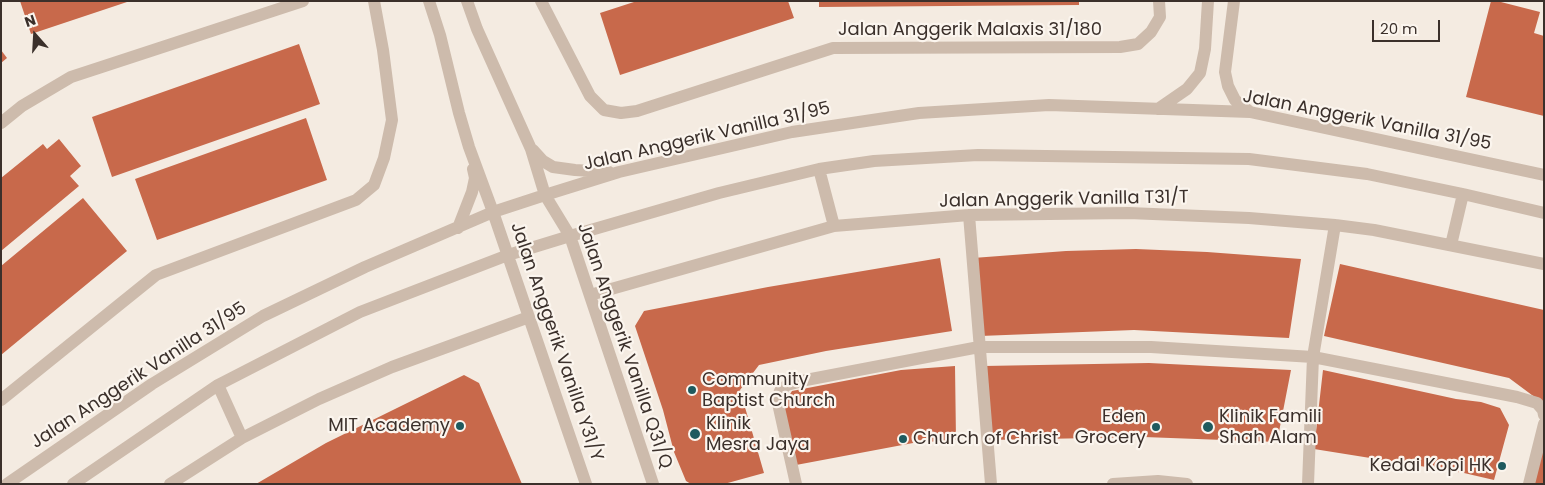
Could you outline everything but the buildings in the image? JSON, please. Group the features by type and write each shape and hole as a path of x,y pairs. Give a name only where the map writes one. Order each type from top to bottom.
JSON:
{"street":[{"path":"1,123 22,106 70,77 303,1"},
{"path":"1,400 156,275 356,200 374,185 384,158 392,120 383,50 374,1"},
{"path":"429,1 440,35 475,178 472,192 458,228"},
{"name":"Jalan Anggerik Vanilla Q31/Q","path":"467,1 477,29 532,149 545,194 570,236 654,484"},
{"name":"Jalan Anggerik Malaxis 31/180","path":"541,1 590,96 604,110 621,113 637,111 833,48 1120,47 1138,44 1151,32 1160,17 1159,1"},
{"path":"1158,109 1188,89 1200,73 1205,49 1208,1"},
{"path":"1234,1 1225,72 1228,86 1235,100 1250,112"},
{"name":"Jalan Anggerik Vanilla 31/95","path":"7,484 152,384 263,316 366,266 493,212 545,194 619,172 792,132 919,113 1049,105 1250,112 1544,175"},
{"name":"Jalan Anggerik Vanilla Y31/Y","path":"469,148 493,212 586,484"},
{"path":"532,149 553,167 619,172"},
{"path":"72,484 218,385 360,312 508,256 570,236 719,193 818,169 874,161 978,155 1249,159 1366,174 1544,213"},
{"path":"818,169 834,226"},
{"path":"1451,245 1463,194"},
{"name":"Jalan Anggerik Vanilla T31/T","path":"590,295 834,226 969,215 1129,213 1249,218 1335,225 1374,230 1544,264"},
{"path":"969,215 991,484"},
{"path":"1308,484 1313,357 1335,225"},
{"path":"170,484 242,438 319,399 392,366 529,316"},
{"path":"796,484 778,399 780,391 787,385 980,347 1151,347 1313,357 1517,397 1537,403 1543,410 1544,416"},
{"path":"218,385 242,438"},
{"path":"1529,484 1544,424"},
{"path":"1113,484 1158,482 1187,484"}],"place":[{"name":"Community Baptist Church","path":"692,390"},
{"name":"MIT Academy","path":"460,426"},
{"name":"Eden Grocery","path":"1156,427"},
{"name":"Klinik Famili Shah Alam","path":"1208,427"},
{"name":"Klinik Mesra Jaya","path":"695,434"},
{"name":"Church of Christ","path":"903,439"},
{"name":"Kedai Kopi HK","path":"1502,466"}]}
